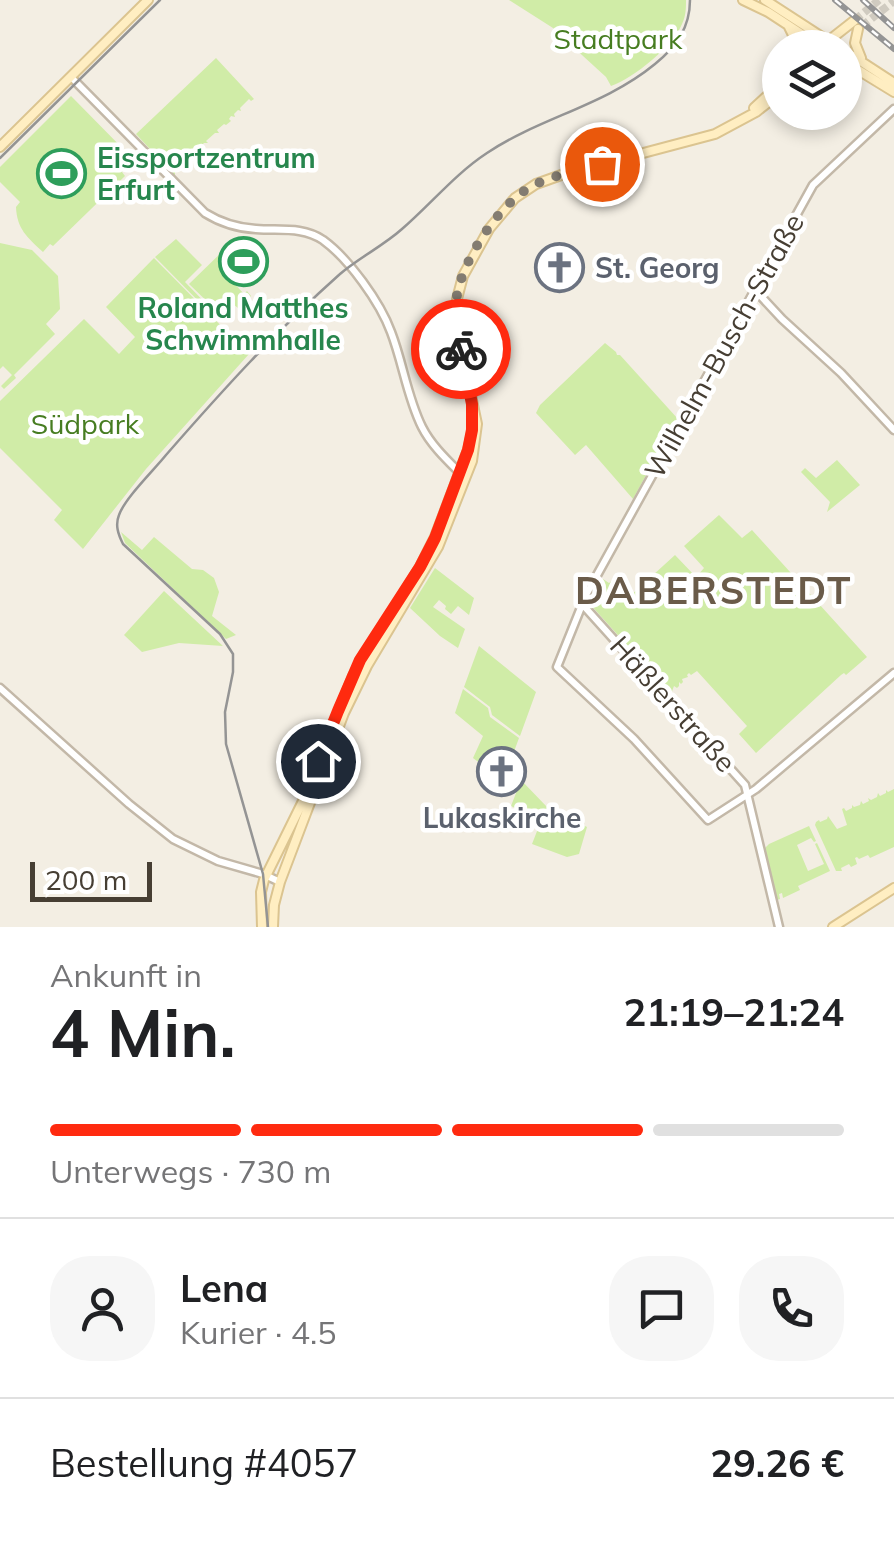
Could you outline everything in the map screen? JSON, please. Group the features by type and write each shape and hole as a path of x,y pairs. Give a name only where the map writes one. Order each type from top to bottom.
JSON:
{"main road":[{"path":"0,148 151,0"},
{"path":"742,0 798,30"},
{"path":"765,0 808,30"},
{"path":"786,24 790,30"},
{"path":"862,60 894,82"},
{"path":"862,72 894,92"},
{"path":"750,114 762,102"},
{"path":"274,927 280,882 344,713 366,666 438,547 462,476 471,442 472,404 458,338 457,296 477,249 513,200 549,178 705,138 762,107"},
{"path":"262,927 261,892 266,875 304,799 353,676 428,552 462,476"},
{"path":"833,927 894,888"}],"street":[{"path":"71,77 205,213 244,228 299,230 324,241 348,265 389,326 422,427 462,476"},
{"name":"Wilhelm-Busch-Straße","path":"749,794 708,820 634,739 557,667 582,604 815,182 894,109"},
{"path":"755,290 894,430"},
{"name":"Häßlerstraße","path":"582,604 742,779 749,794 779,927"},
{"path":"749,794 894,673"},
{"path":"0,688 154,826 218,861 280,882"}],"green space":[{"name":"Stadtpark","path":"509,0 686,0 686,6 682,24 662,51 631,76 611,86 571,45 573,42 569,43"},
{"path":"216,58 254,99 249,99 235,117 231,116 231,121 217,130 219,133 206,141 175,176 136,134"},
{"name":"Eissportzentrum Erfurt","path":"71,96 134,160 122,172 125,176 43,252 21,227 16,207 20,202 0,182 0,167"},
{"path":"176,239 202,265 185,282 217,315 215,318 155,257"},
{"path":"0,243 32,250 58,276 60,309 46,324 55,334 4,389 1,386 12,375 3,366 0,369"},
{"path":"228,246 231,254 219,267 244,294 247,291 251,296 238,308 229,301 218,312 189,284"},
{"name":"Südpark","path":"154,258 249,354 146,469 83,549 54,520 62,510 0,448 0,401 84,319 119,354 135,337 106,307"},
{"path":"605,343 678,419 670,432 663,433 667,437 633,499 586,445 575,455 536,413"},
{"path":"837,460 860,485 827,512 830,502 801,472 805,468 816,478"},
{"path":"719,515 742,538 752,530 867,657 841,675 756,753 739,734 747,726 697,671 689,673 677,688 674,686 671,694 588,602 603,579 609,583 614,579 630,596 675,555 696,577 704,568 684,546"},
{"path":"121,532 142,550 154,537 192,569 203,570 214,578 219,592 212,616 236,635 226,639 125,543"},
{"path":"435,568 474,598 469,615 458,606 451,614 439,600 433,607 465,629 458,648 410,608"},
{"path":"164,591 223,646 179,643 142,652 124,635"},
{"path":"479,646 536,692 520,736 464,687"},
{"path":"463,689 488,708 490,717 519,738 512,757 519,762 510,786 473,758 483,736 455,713"},
{"path":"521,780 547,807 587,827 579,854 567,857 532,844 541,821 511,806"},
{"path":"894,789 894,847 870,858 857,857 857,864 836,871 816,822 828,816 837,829 847,825 842,809 846,811 878,793 880,796"},
{"path":"809,826 816,841 811,838 797,845 808,871 824,864 817,843 830,871 783,898 779,894 777,900 765,848"}],"tunnel":[{"path":"855,20 879,0"},
{"path":"862,26 894,1"}],"tram line":[{"path":"0,158 160,0"},
{"path":"268,927 263,874 226,744 225,712 233,654 220,634 123,544 118,530 119,515 140,484 229,385 340,274 395,235 487,153 615,91 655,64 680,36 690,0"}],"railway":[{"path":"835,0 894,49"},
{"path":"863,0 894,28"}],"way so far":[{"path":"461,349 457,296 477,249 498,217 515,198 536,184 602,164"}],"place":[{"name":"Eissportzentrum Erfurt","path":"62,174"},
{"name":"Roland Matthes Schwimmhalle","path":"243,261"},
{"name":"St. Georg","path":"560,268"},
{"name":"Lukaskirche","path":"502,771"}],"district":[{"name":"DABERSTEDT","path":"714,591"}],"route":[{"path":"318,761 360,660 435,538 471,442 472,404 461,349"}]}
